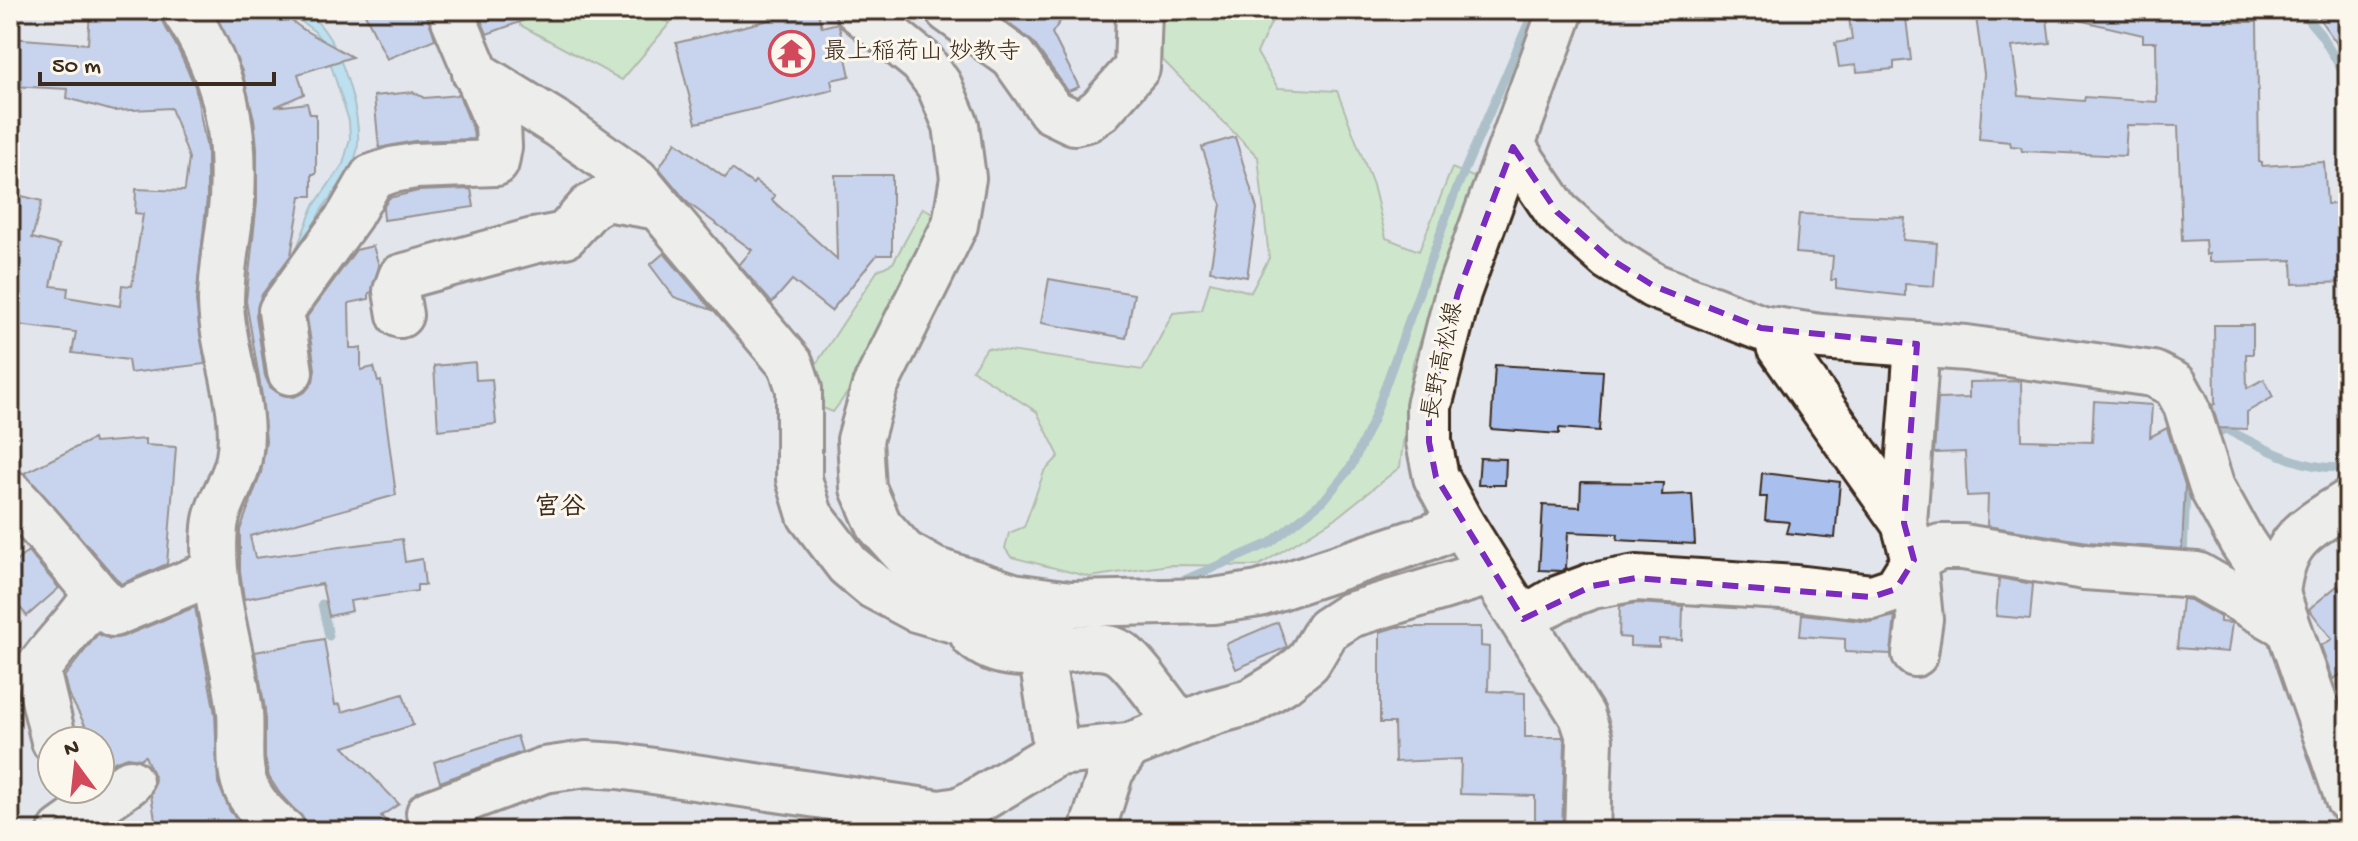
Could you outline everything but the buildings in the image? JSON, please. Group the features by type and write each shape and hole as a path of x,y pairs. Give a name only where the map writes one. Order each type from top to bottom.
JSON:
{"street":[{"path":"184,10 206,42 224,90 232,132 232,198 221,301 224,340 239,410 239,459 215,523 214,572 240,713 245,786 264,815 283,831"},
{"path":"290,372 281,311 350,215 372,177 415,166 496,163 498,124 450,10"},
{"path":"858,10 922,62 939,85 956,125 963,178 955,225 875,386 860,440 863,488 879,525 904,553 934,570 1013,596 1070,604 1213,601 1259,594 1433,536 1461,523"},
{"path":"948,10 1013,57 1051,111 1074,122 1087,119 1100,110 1137,68 1139,10"},
{"name":"長野高松線","path":"1561,10 1458,293 1429,406 1429,442 1436,477 1461,523 1582,716 1590,740 1587,831"},
{"path":"475,73 636,180 791,365 799,389 799,479 810,515 848,565 873,586 916,609 961,622 1004,627 1031,624 1070,604"},
{"path":"1513,147 1557,212 1609,258 1654,286 1761,328 1821,337 1966,348 2153,374 2175,385 2186,405 2212,488 2282,610 2348,799"},
{"path":"400,315 396,291 401,277 565,235 590,207 606,198 659,207"},
{"path":"1776,330 1779,346 1909,542 1963,547 2085,567 2197,575 2282,610"},
{"path":"1915,654 1920,619 1909,542 1917,344"},
{"path":"10,493 58,545 96,594 106,601 113,614 214,572"},
{"path":"2282,610 2280,566 2292,540 2348,502"},
{"path":"1523,619 1557,599 1592,586 1636,578 1796,588 1872,597 1896,589 1909,542"},
{"path":"429,813 544,770 586,764 619,766 959,822 959,810 1057,753 1129,746 1179,724 1250,702 1308,662 1327,630 1350,615 1492,572"},
{"path":"50,725 37,670 96,594"},
{"path":"961,622 976,639 1004,651 1029,656 1107,647 1124,655 1179,724"},
{"path":"1041,654 1057,753"},
{"path":"1092,831 1111,771 1129,746"},
{"path":"61,831 130,782"},
{"path":"52,831 57,805"}],"highlighted area":[{"path":"1513,147 1557,212 1609,258 1654,286 1761,328 1917,344 1904,523 1914,560 1896,589 1872,597 1636,578 1592,586 1523,619 1436,477 1429,442 1429,406 1458,293"}],"green space":[{"path":"521,10 641,10 670,23 622,80 520,25"},
{"path":"1152,10 1277,10 1257,53 1278,88 1337,91 1373,185 1386,238 1419,251 1452,168 1478,179 1413,362 1400,467 1336,518 1258,566 1169,565 1090,577 1011,557 1005,548 1009,533 1024,527 1044,472 1059,456 1037,412 972,370 987,348 1143,370 1173,313 1202,310 1210,282 1251,292 1269,258 1258,157 1149,46"},
{"path":"923,208 935,214 873,358 833,412 815,405 807,378 878,270 893,263"}],"water":[{"path":"286,10 314,19 333,44 355,107 358,138 351,167 319,214 305,248 289,268 313,207 343,164 350,139 349,121 324,44 314,31"}],"waterway":[{"path":"1180,582 1270,543 1324,500 1351,467 1373,420 1456,190 1534,10"},
{"path":"2300,10 2321,35 2348,80"},
{"path":"2209,436 2226,429 2300,462 2332,468 2348,467"},
{"path":"2183,557 2187,469"},
{"path":"322,604 329,636"},
{"path":"10,657 24,671"}],"place":[{"name":"最上稲荷山 妙教寺","path":"792,53"}],"district":[{"name":"宮谷","path":"560,509"}]}
